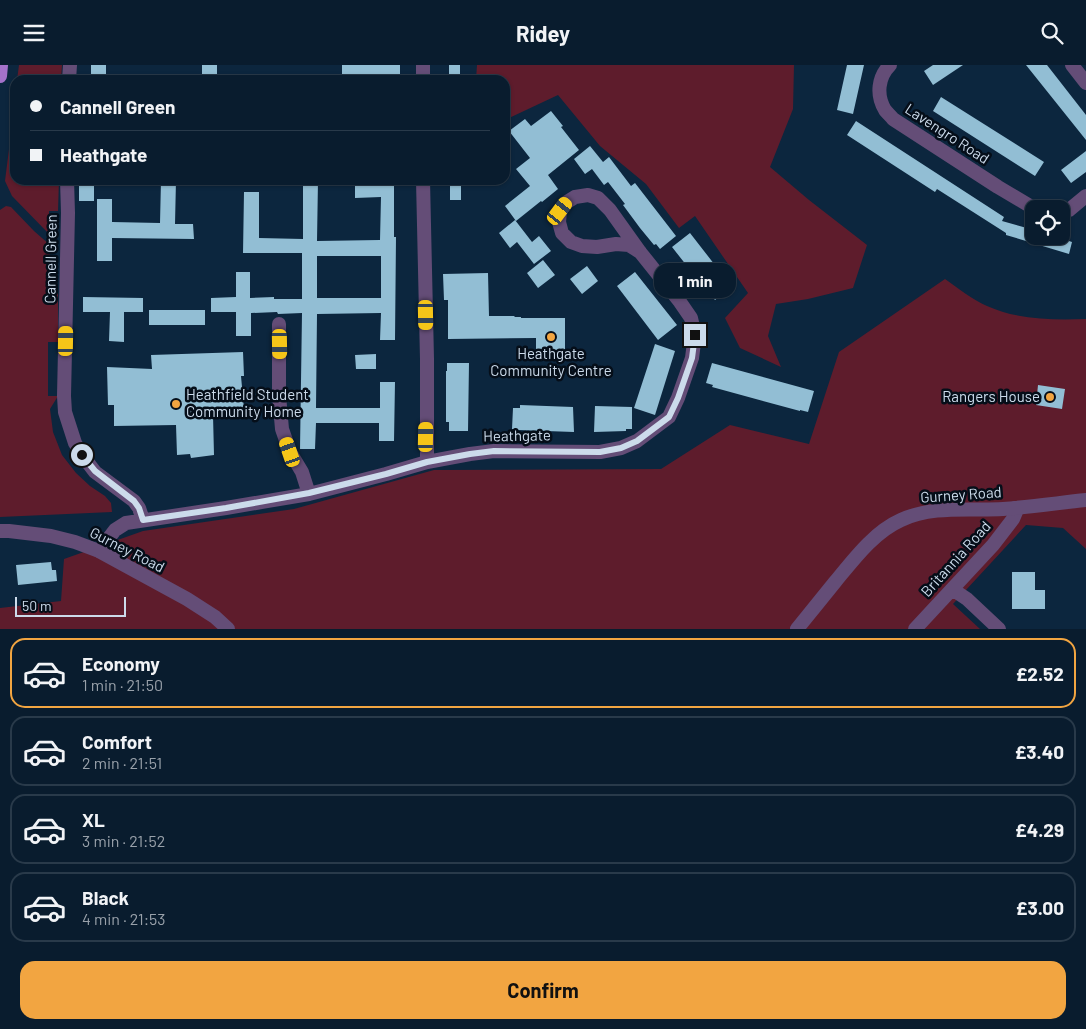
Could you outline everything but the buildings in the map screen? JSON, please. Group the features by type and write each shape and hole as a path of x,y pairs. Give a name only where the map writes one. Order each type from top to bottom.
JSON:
{"main road":[{"path":"0,76 1,65"}],"street":[{"name":"Lavengro Road","path":"890,65 884,71 880,80 880,89 885,110 893,119 1025,203"},
{"path":"1072,65 1086,83"},
{"name":"Cannell Green","path":"67,185 65,412 75,443 82,455 95,471 134,501 139,508 143,520"},
{"path":"423,185 427,462"},
{"name":"Heathgate","path":"99,551 120,526 126,523 309,493 427,462 470,454 494,451 600,452 621,448 637,441 669,417 678,398 692,358 695,335 691,318 610,210 598,198 588,195 576,197 560,211 559,222 562,233 571,242 582,246 597,247 616,244 629,245 640,252"},
{"path":"1070,209 1086,196"},
{"path":"279,324 282,429 290,452 302,472 309,493"},
{"name":"Gurney Road","path":"797,629 857,555 880,534 900,520 932,511 1002,509 1086,500"},
{"name":"Britannia Road","path":"915,629 993,545 1012,519 1016,512 1015,507"},
{"name":"Gurney Road","path":"0,531 51,536 99,551 187,599 215,617 228,629"},
{"path":"952,589 967,599 999,629"}],"shaded area":[{"path":"19,65 62,65 61,75 18,75"},
{"path":"477,65 794,65 793,109 770,167 867,245 853,288 808,299 776,304 768,336 781,367 740,348 725,318 748,293 695,216 679,228 646,184 600,146 558,95 510,118 510,75 476,75"},
{"path":"10,141 10,185 59,185 58,211 49,211 49,234 12,196 5,181"},
{"path":"6,206 11,207 50,245 50,289 58,289 58,342 48,342 48,396 58,396 50,409 53,432 62,455 76,473 105,496 111,503 112,512 0,517 0,210"},
{"path":"945,279 966,294 999,311 1023,317 1086,319 1086,549 1063,528 1026,525 953,604 980,629 0,629 0,608 61,601 64,559 143,531 294,509 434,470 661,469 730,425 809,444 839,352"}],"place":[{"name":"Heathgate Community Centre","path":"551,337"},
{"name":"Rangers House","path":"1050,397"},
{"name":"Heathfield Student Community Home","path":"176,404"}],"route":[{"path":"82,455 95,471 134,501 139,508 143,520 309,493 427,462 470,454 494,451 600,452 621,448 637,441 669,417 692,358 695,335"}]}
